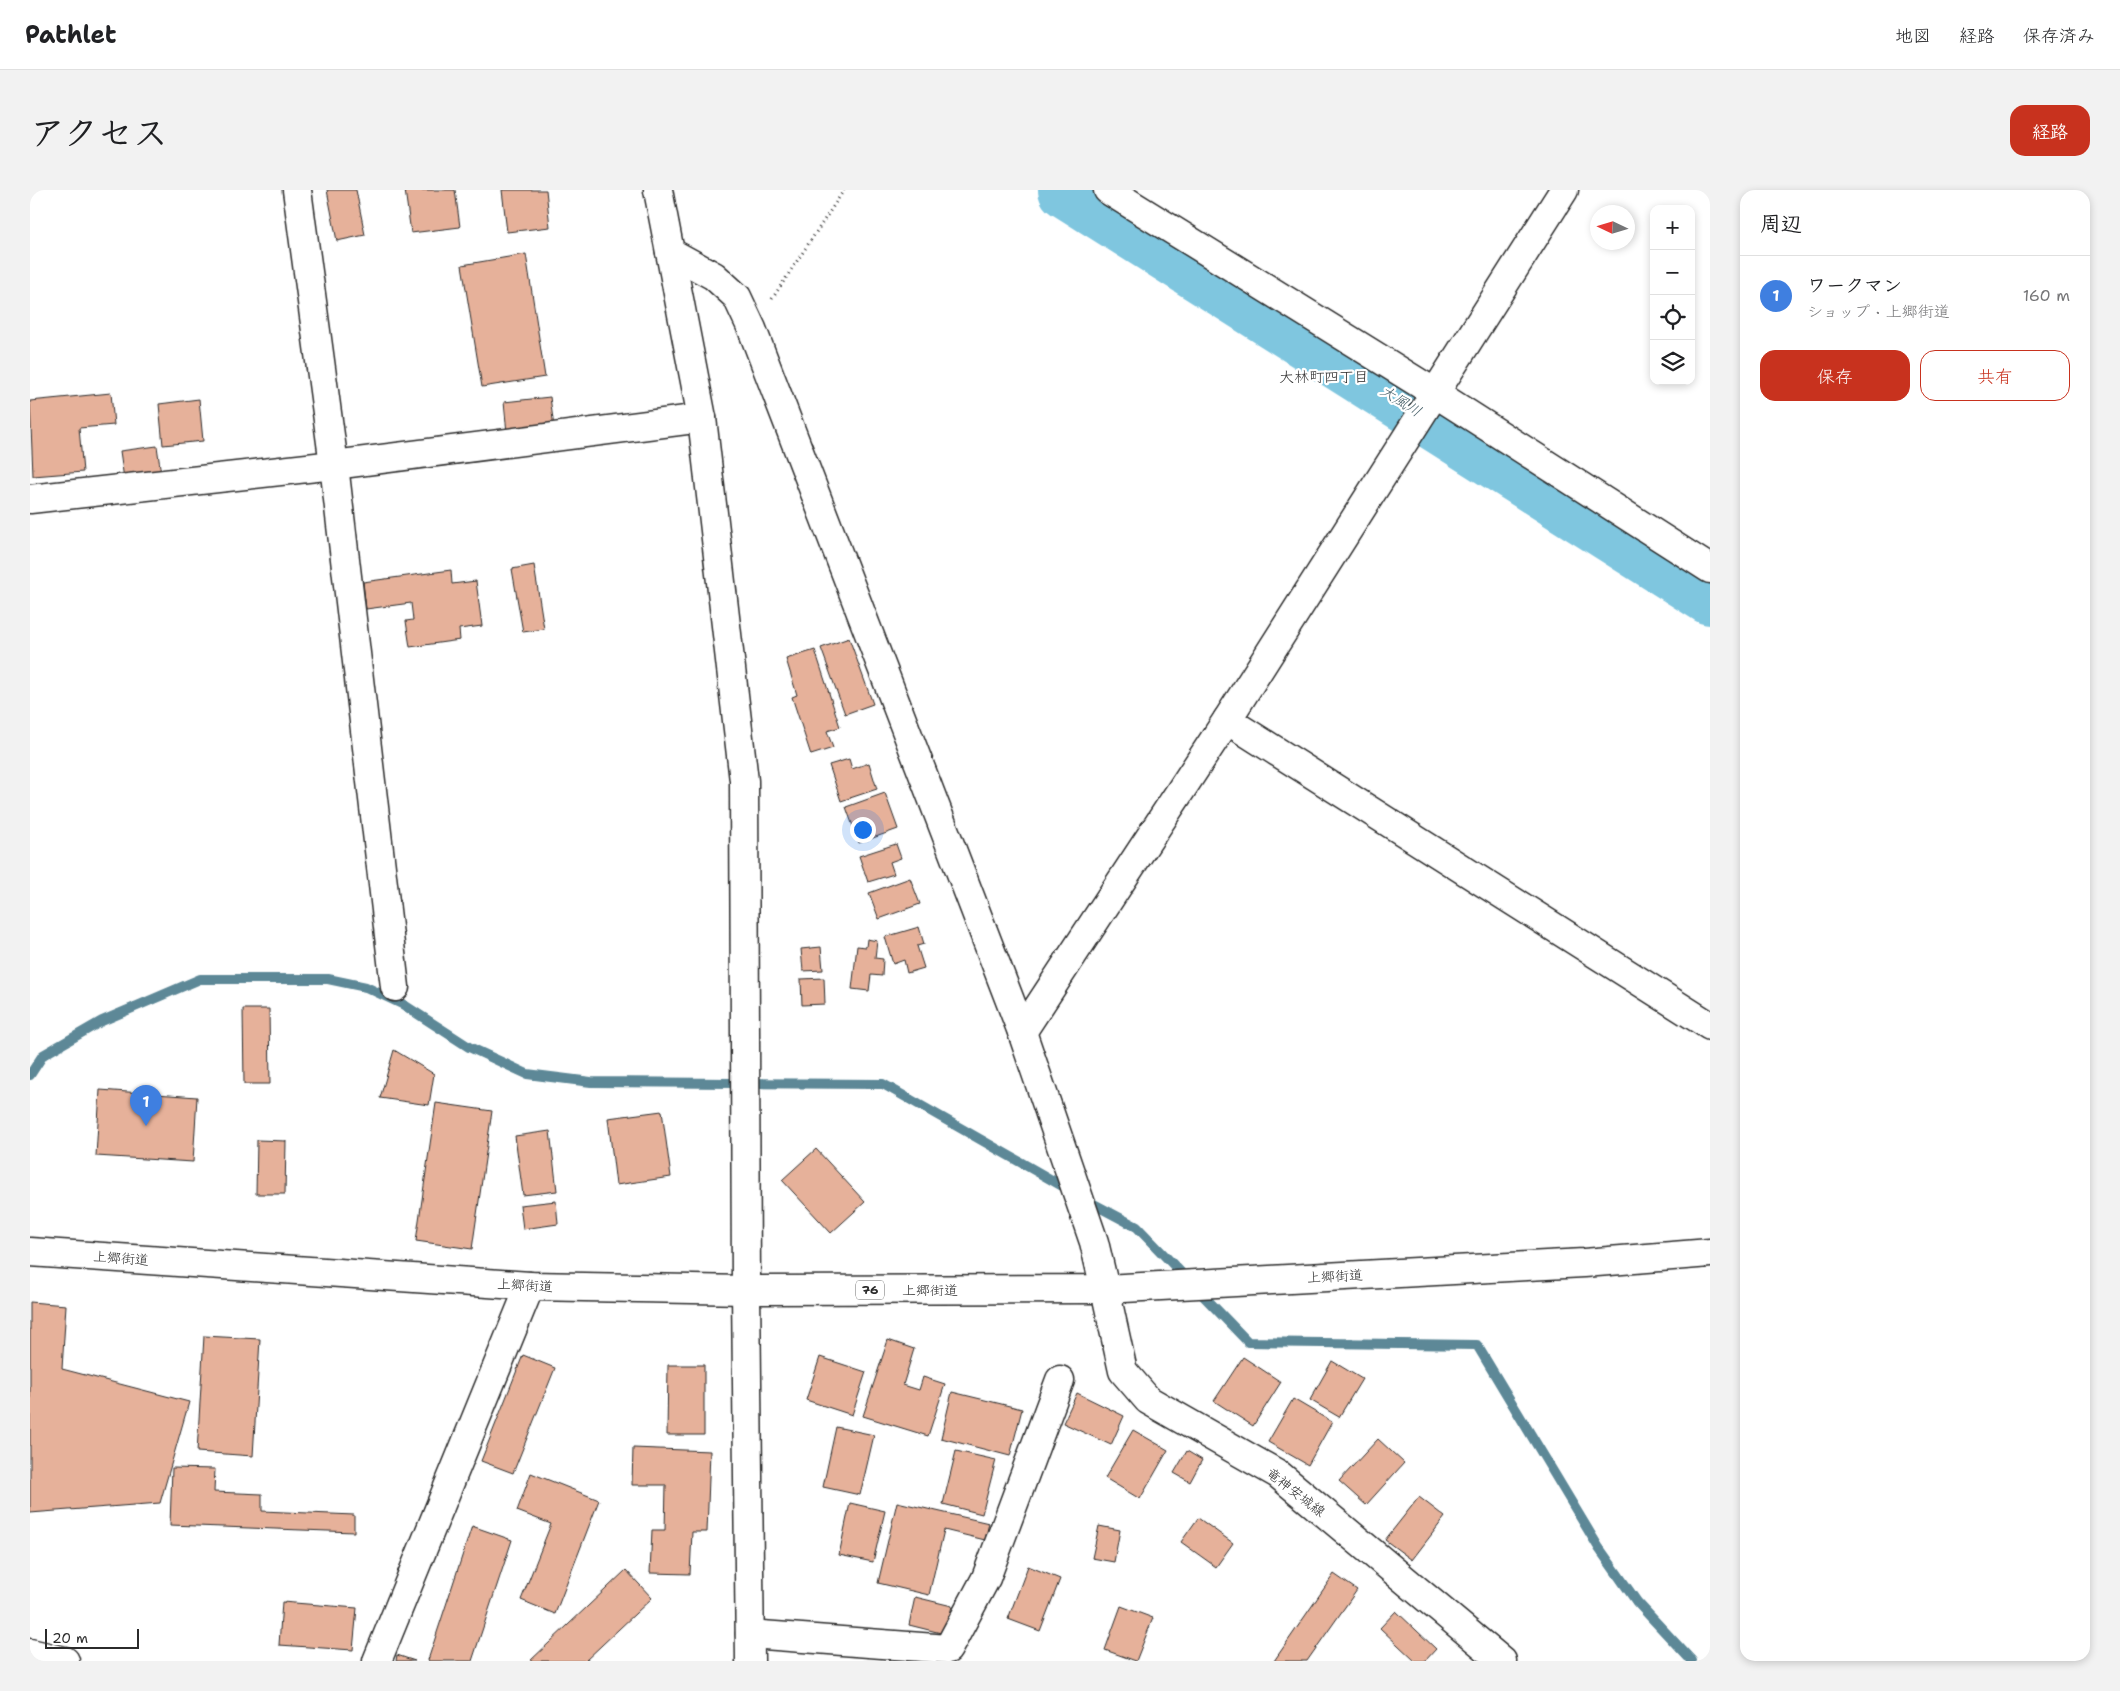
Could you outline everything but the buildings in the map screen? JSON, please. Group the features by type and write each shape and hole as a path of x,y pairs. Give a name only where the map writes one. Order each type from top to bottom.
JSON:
{"street":[{"path":"297,190 334,464 395,987"},
{"path":"658,190 702,418 744,781 750,1661"},
{"path":"1108,190 1435,393 1710,569"},
{"path":"1022,1032 1227,720 1564,190"},
{"name":"竜神安城線","path":"670,252 714,276 737,297 752,328 1022,1032 1094,1242 1123,1371 1148,1400 1278,1474 1502,1661"},
{"path":"30,499 334,464 702,418"},
{"path":"1227,720 1710,1026"},
{"name":"上郷街道","path":"30,1252 530,1286 746,1290 1105,1289 1584,1263 1710,1253"},
{"path":"377,1661 530,1286"},
{"path":"750,1634 948,1649 986,1578 1060,1380"},
{"path":"30,1653 65,1661"}],"path":[{"path":"752,328 844,190"}],"waterway":[{"name":"大風川","path":"1066,190 1710,597"},
{"path":"30,1075 43,1055 102,1021 200,979 328,979 366,987 404,1005 469,1047 527,1074 591,1082 883,1084 1071,1191"},
{"path":"1086,1200 1137,1227 1248,1342 1477,1345 1599,1548 1637,1602 1692,1661"}],"place":[{"name":"ワークマン","path":"146,1126"}],"district":[{"name":"大林町四丁目","path":"1324,377"}]}
